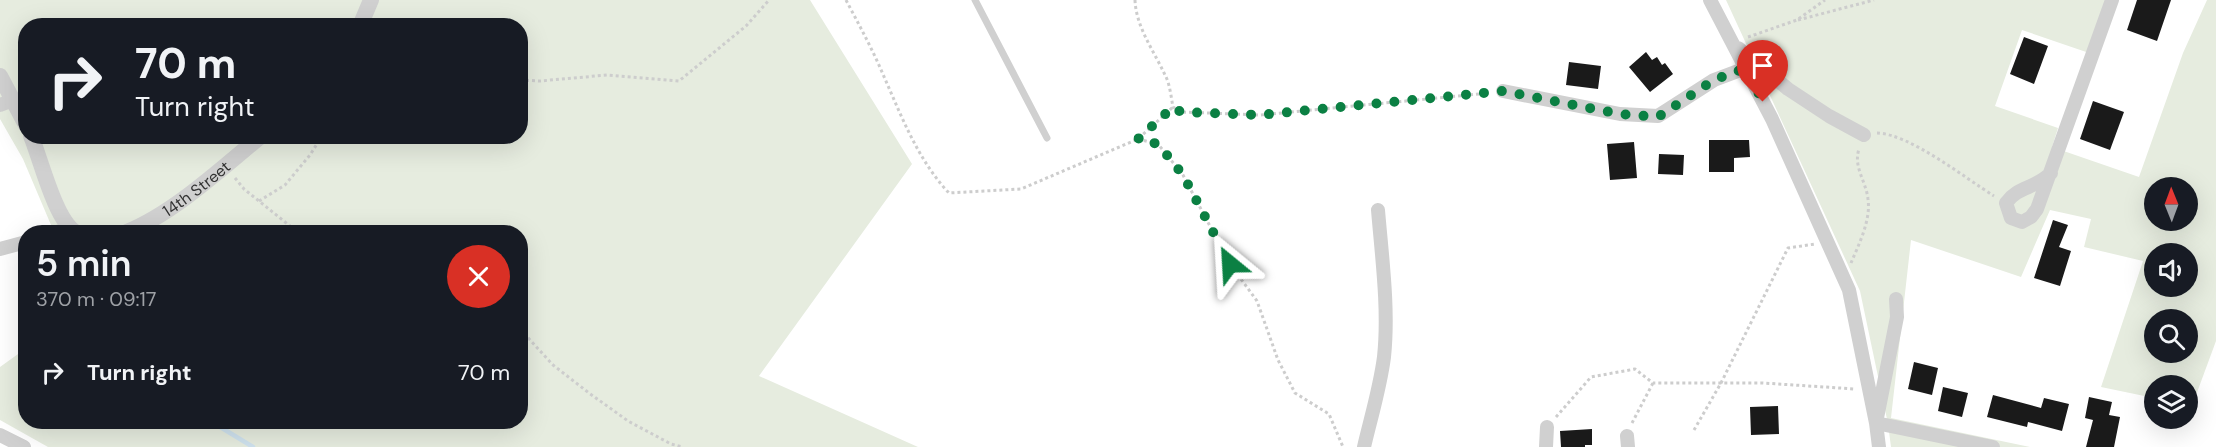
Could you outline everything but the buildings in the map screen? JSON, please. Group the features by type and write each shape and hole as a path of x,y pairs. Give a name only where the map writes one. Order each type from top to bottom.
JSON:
{"street":[{"path":"363,18 371,0"},
{"path":"1710,0 1772,119 1849,290 1879,447"},
{"path":"2051,173 2042,182 2013,192 2006,203 2011,218 2022,222 2031,217 2037,209 2051,173 2112,0"},
{"path":"1733,43 1788,89 1829,116 1864,135"},
{"path":"1503,91 1620,114 1658,117 1714,80 1746,68"},
{"path":"0,76 7,103 18,115"},
{"path":"34,144 64,225"},
{"name":"14th Street","path":"144,225 182,199 251,144"},
{"path":"1364,447 1381,377 1384,354 1385,281 1378,210"},
{"path":"0,249 18,244"},
{"path":"1876,423 1897,317 1896,299"},
{"path":"1876,423 1993,447"},
{"path":"1546,447 1547,428"},
{"path":"0,435 24,447"}],"lane":[{"path":"975,0 1047,138"}],"path":[{"path":"528,80 607,75 679,81 746,26 769,0"},
{"path":"846,0 877,61 905,125 939,182 949,193 1021,189 1138,139 1173,107"},
{"path":"1135,0 1135,7 1149,46 1167,77 1173,107 1181,112 1260,115 1503,91"},
{"path":"1797,20 1825,0"},
{"path":"1733,43 1797,20 1874,0"},
{"path":"1844,279 1860,242 1866,218 1868,200 1856,158 1864,135 1880,133 1903,140 1930,153 2006,203"},
{"path":"1138,139 1158,144 1183,175 1230,264 1257,301 1278,360 1295,393 1329,414 1343,447"},
{"path":"259,201 285,185 317,144"},
{"path":"236,178 244,189 289,225"},
{"path":"1694,430 1788,248 1828,243"},
{"path":"528,338 553,365 628,421 671,444 683,447"},
{"path":"1547,428 1591,377 1635,369 1653,383 1763,383 1869,390"},
{"path":"1628,441 1635,415 1653,383"}],"shaded area":[{"path":"0,0 810,0 912,164 759,376 918,447 48,447 0,420 0,367 18,354 18,429 528,429 528,225 51,225 23,159 0,119"},
{"path":"1726,0 2111,0 2092,54 2022,30 1995,106 2058,128 2052,147 2139,177 2183,53 2207,0 2216,0 2216,341 2198,390 2198,375 2144,375 2144,396 2101,387 2143,261 2084,247 2091,219 2050,210 2021,277 1911,240 1891,418 2030,447 1891,447 1860,291"}],"waterway":[{"path":"223,429 253,447"}],"route":[{"path":"1230,264 1183,175 1158,144 1138,139 1173,107 1181,112 1260,115 1503,91 1620,114 1658,117 1714,80 1746,68 1763,102"}]}
